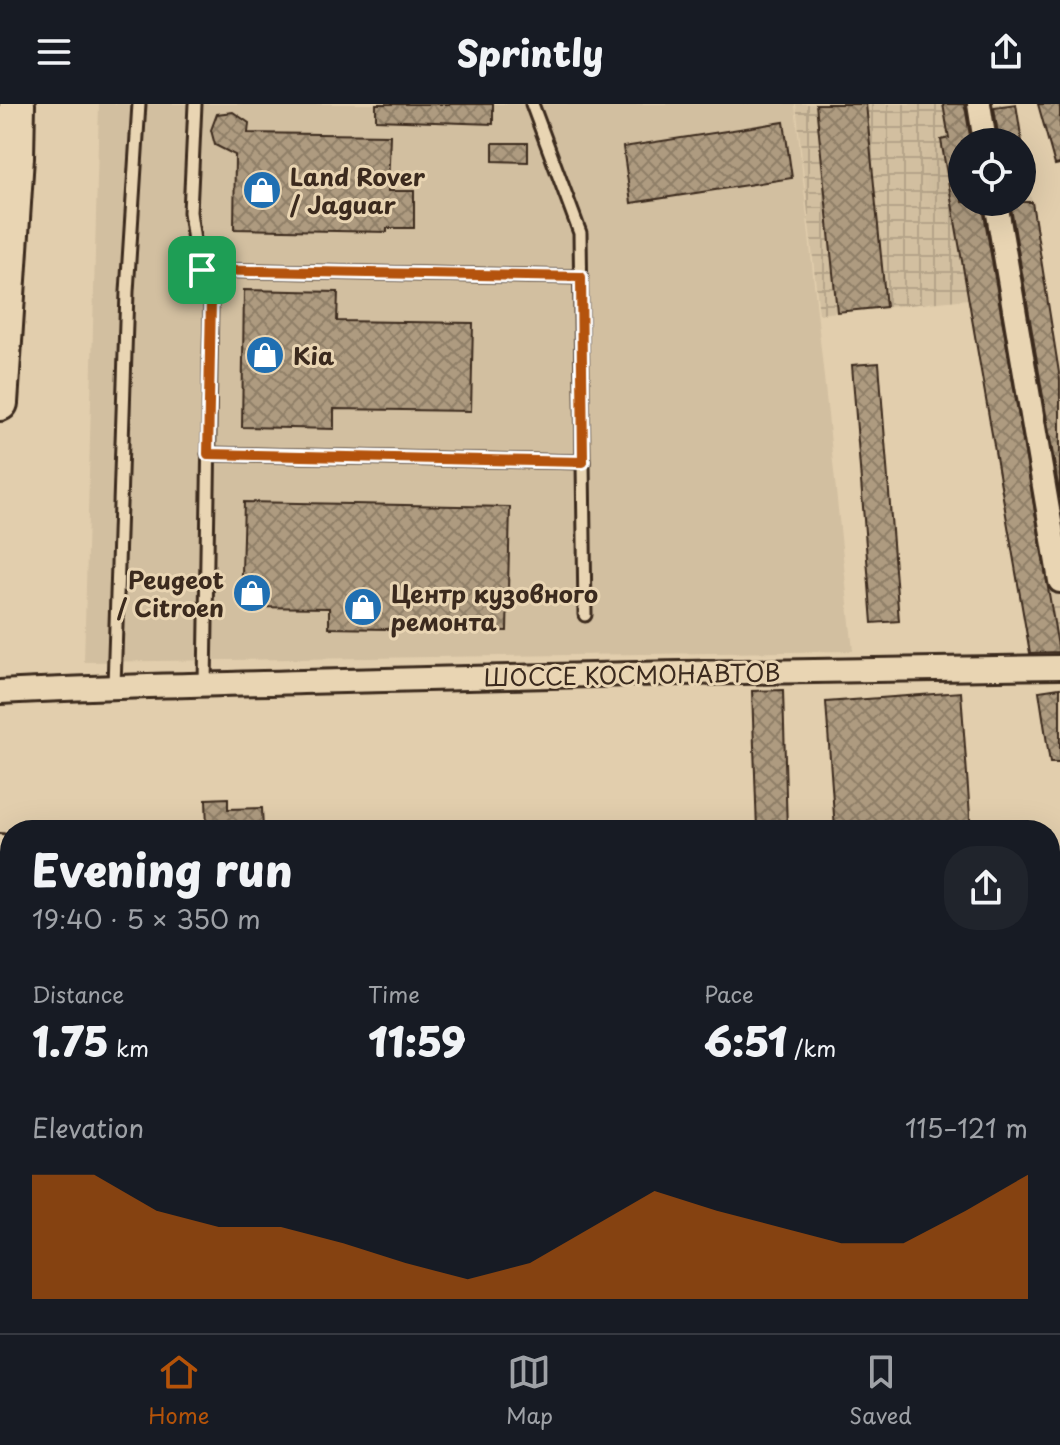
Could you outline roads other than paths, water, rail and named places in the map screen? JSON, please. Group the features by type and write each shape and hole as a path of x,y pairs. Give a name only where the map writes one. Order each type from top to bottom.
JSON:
{"main road":[{"path":"2,104 16,157"},
{"path":"0,403 17,104"}],"street":[{"path":"979,104 983,128"},
{"path":"998,216 1060,581"},
{"name":"ШОССЕ КОСМОНАВТОВ","path":"0,692 114,686 604,674 1060,667"}],"lane":[{"path":"114,686 127,292 139,104"},
{"path":"195,104 190,212 195,248 211,300 205,685"},
{"path":"532,104 580,233 585,615"},
{"path":"202,270 581,277"},
{"path":"208,454 583,462"}],"place":[{"name":"Land Rover / Jaguar","path":"262,190"},
{"name":"Kia","path":"265,355"},
{"name":"Peugeot / Citroen","path":"252,593"},
{"name":"Центр кузовного ремонта","path":"363,607"}]}
